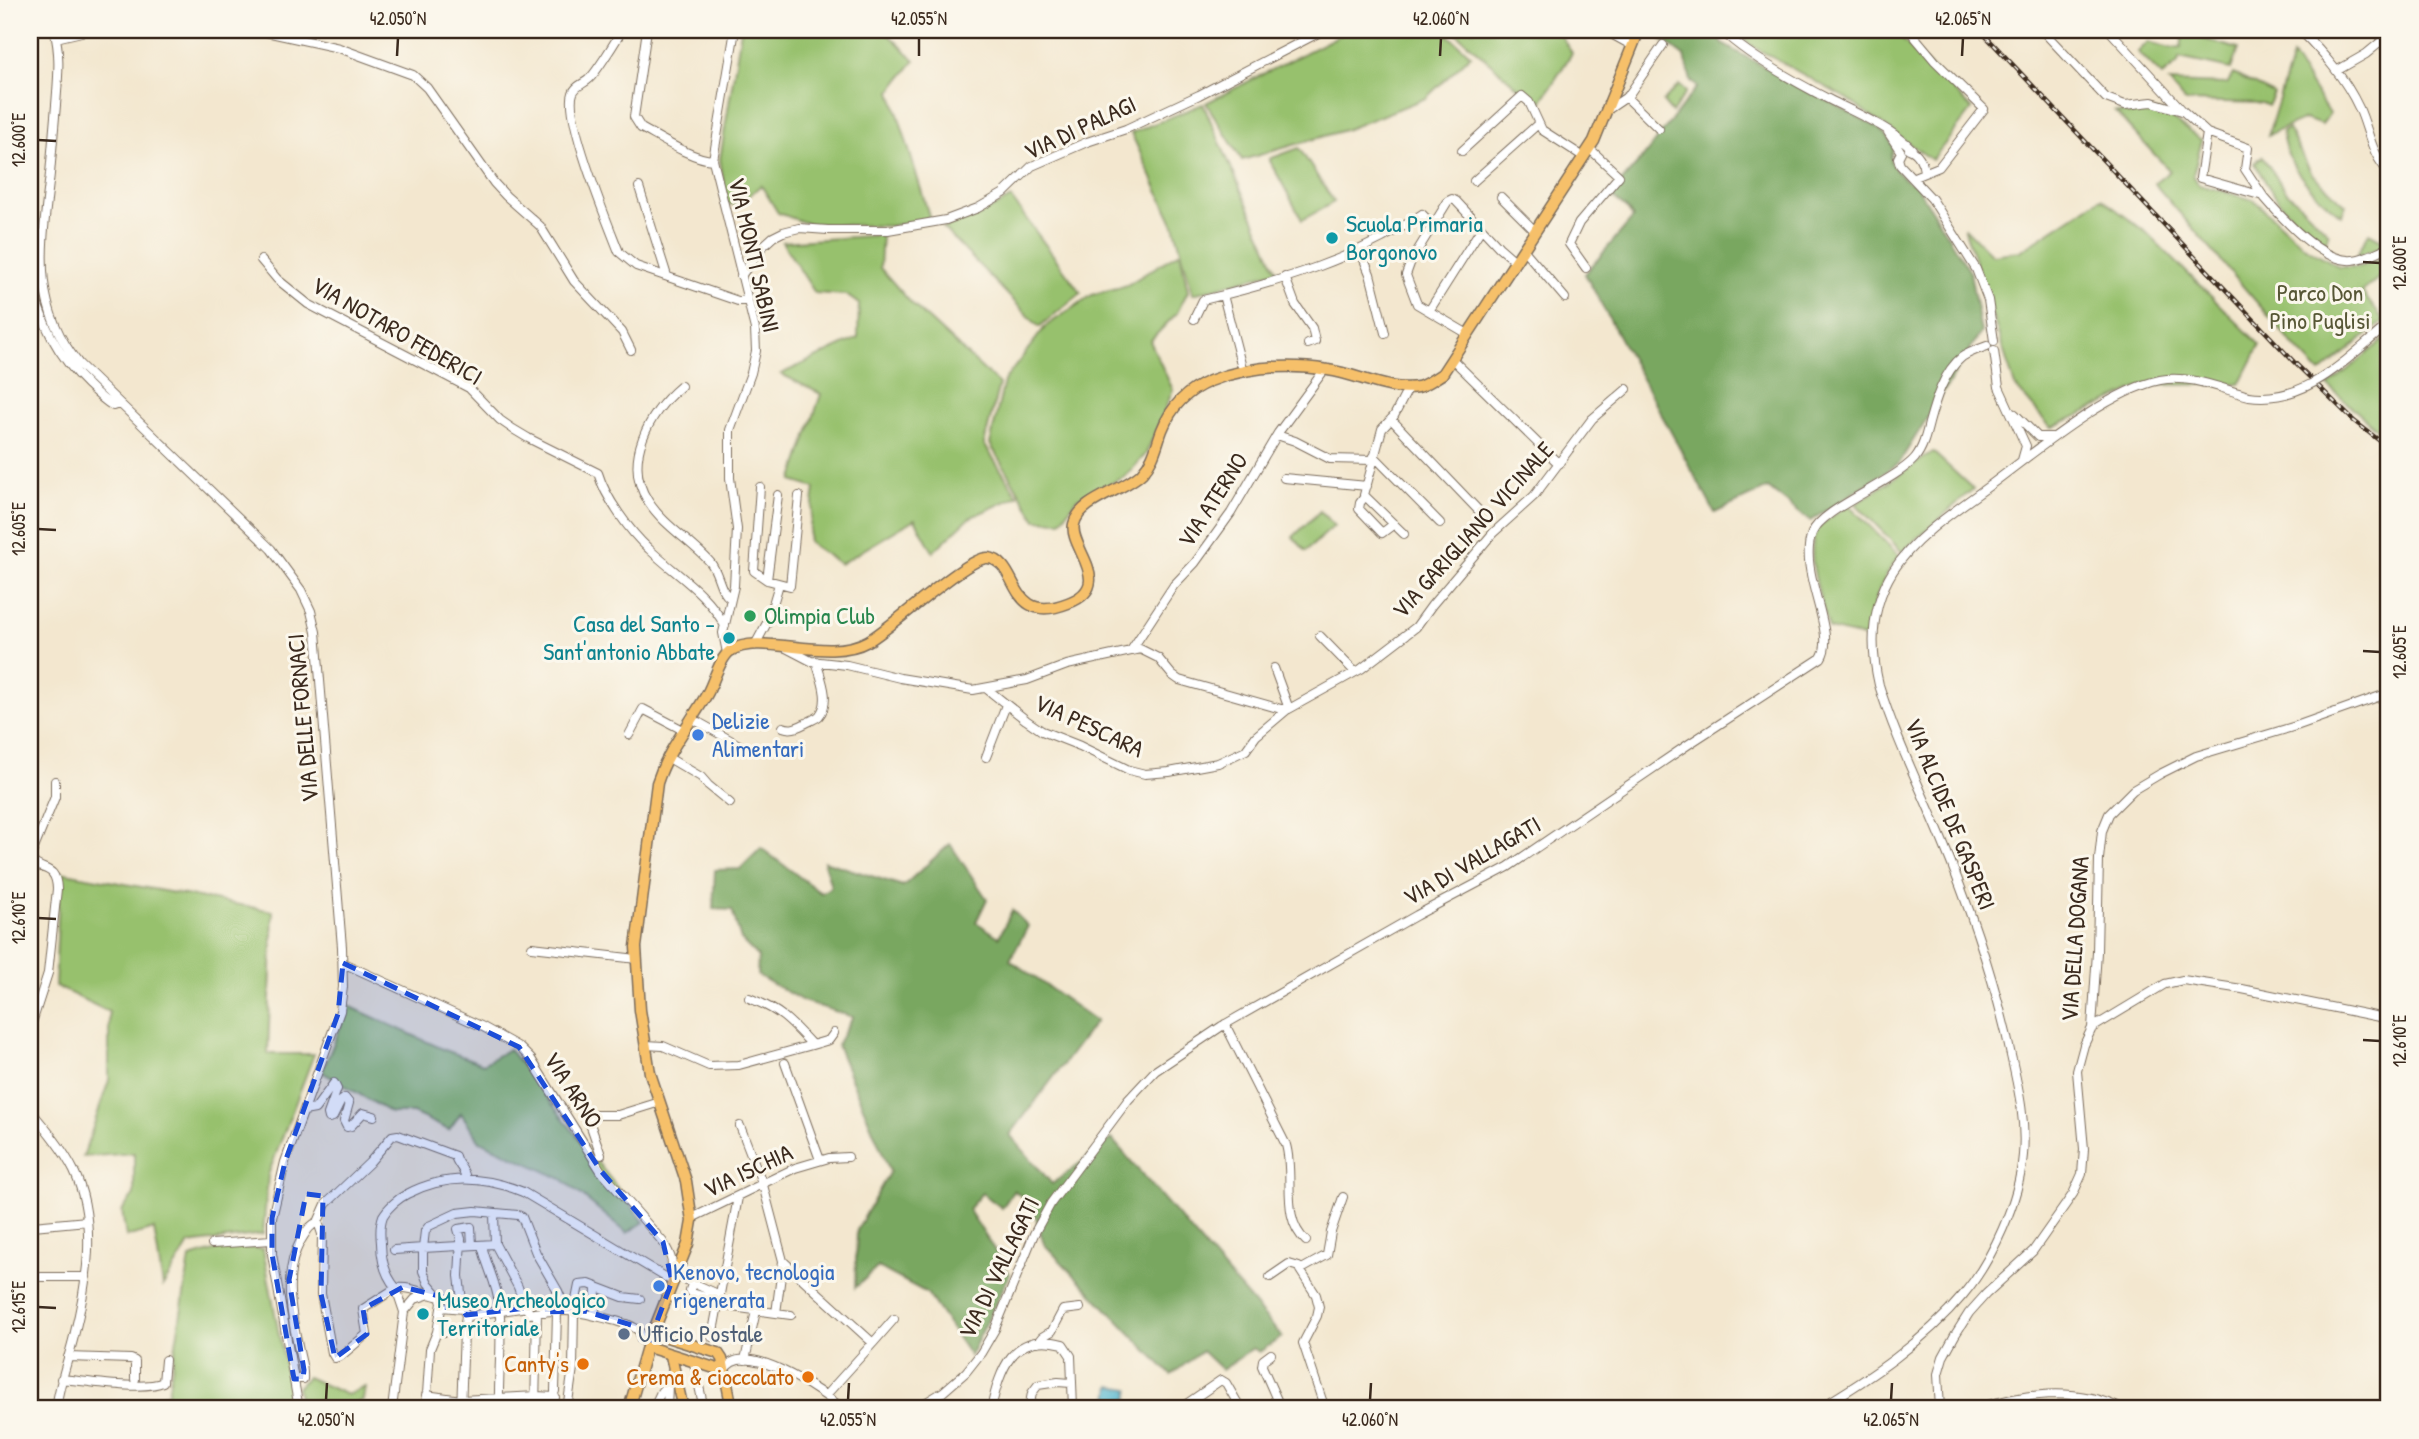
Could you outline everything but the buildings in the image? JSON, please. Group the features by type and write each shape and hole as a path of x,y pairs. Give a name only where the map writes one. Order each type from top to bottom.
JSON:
{"main road":[{"path":"629,1409 662,1297 689,1241 692,1218 687,1181 650,1073 640,1010 636,947 657,783 667,757 708,693 727,653 743,645 824,651 846,649 867,642 959,572 985,558 992,559 1002,567 1023,599 1032,606 1063,605 1076,599 1084,592 1089,580 1089,569 1074,538 1075,520 1090,504 1128,484 1145,470 1155,454 1169,415 1187,394 1212,380 1259,368 1282,366 1325,369 1389,386 1419,387 1442,374 1586,153 1639,30"},
{"path":"650,1341 710,1344 720,1355 732,1409"},
{"path":"650,1341 672,1361 683,1409"},
{"path":"672,1361 694,1363 724,1371"}],"street":[{"path":"55,34 90,30"},
{"path":"257,30 339,48 391,65 417,78 494,183 540,226 574,281 622,332 631,350"},
{"path":"622,30 591,78 576,87 573,94 573,117 618,252 636,266 738,301 747,301"},
{"path":"647,30 634,117 636,122 641,128 688,152 706,160 713,160"},
{"name":"VIA MONTI SABINI","path":"727,653 723,633 731,599 737,529 730,478 730,430 751,373 756,351 755,329 713,160 735,30"},
{"name":"VIA DI PALAGI","path":"741,276 762,247 783,232 799,228 888,230 946,220 978,208 1004,193 1032,166 1087,142 1126,129 1199,95 1324,30"},
{"path":"1604,30 1633,46"},
{"path":"1721,30 1749,52 1831,100 1864,115 1912,149 1923,170 1932,199"},
{"path":"1909,30 1935,61 1984,109 1943,160 1914,177"},
{"path":"2042,30 2106,98 2125,106 2152,102 2183,111"},
{"path":"2109,30 2183,111 2207,132 2248,148 2245,169 2263,196 2298,233 2332,256 2344,260 2353,260 2389,247"},
{"path":"2300,30 2338,70 2360,109 2381,164 2389,172"},
{"name":"VIA DELLE FORNACI","path":"55,34 58,78 43,223 43,285 50,314 65,345 79,364 271,549 295,579 307,601 315,626 343,963 340,1007 279,1182 271,1240 299,1409"},
{"path":"2338,70 2389,35"},
{"path":"1606,111 1626,97 1663,45"},
{"path":"1462,151 1521,96 1526,97 1542,130 1586,153 1619,176 1578,223 1569,244 1586,268"},
{"path":"1626,97 1658,129"},
{"path":"1474,181 1538,124"},
{"path":"1888,132 1901,152"},
{"path":"2207,132 2200,178 2263,196"},
{"path":"1912,149 1901,152 1898,158 1900,165 1932,199 1980,277 1990,307 1997,383 2026,446 2021,462"},
{"path":"639,187 667,276"},
{"path":"1501,197 1535,231"},
{"path":"1468,334 1417,304 1406,275 1411,261 1448,201 1452,199 1515,261"},
{"path":"1194,319 1203,300 1285,277 1360,250 1422,214 1433,225"},
{"path":"1429,311 1481,229"},
{"path":"1523,249 1565,298"},
{"path":"1360,250 1370,274 1385,333"},
{"name":"VIA NOTARO FEDERICI","path":"261,260 277,279 308,304 468,388 500,420 513,429 598,473 608,497 641,541 708,600 724,626"},
{"path":"30,276 44,326 63,359 75,374 107,403 113,406 119,404"},
{"path":"1285,277 1295,304 1315,334 1315,341 1308,344"},
{"path":"1223,295 1241,364"},
{"name":"VIA ALCIDE DE GASPERI","path":"1818,1409 1902,1353 1962,1296 1977,1278 1992,1251 2015,1192 2022,1163 2024,1138 2020,1100 1998,998 1959,881 1883,700 1875,668 1874,626 1887,581 1916,543 2055,437 2131,390 2161,380 2185,380 2249,396 2273,398 2299,391 2325,375 2389,324"},
{"name":"VIA DI VALLAGATI","path":"915,1409 943,1392 966,1372 981,1353 995,1329 1041,1218 1128,1100 1155,1071 1225,1024 1417,915 1508,867 1689,744 1820,660 1826,642 1809,570 1810,542 1814,529 1838,509 1881,484 1912,461 1923,445 1937,399 1949,373 1964,356 1992,346"},
{"path":"1452,359 1559,464"},
{"name":"VIA ATERNO","path":"1132,649 1174,585 1195,564 1231,513 1277,435 1325,369"},
{"path":"681,386 658,412 640,442 640,478 649,503 709,561 724,594 731,599"},
{"path":"1394,524 1382,533 1359,509 1365,496 1382,429 1391,419 1409,387"},
{"name":"VIA GARIGLIANO VICINALE","path":"1289,709 1355,672 1416,626 1493,533 1534,496 1592,419 1627,389"},
{"path":"2011,410 2038,437 2055,437"},
{"path":"1391,419 1478,510"},
{"path":"1277,435 1296,441 1330,459 1374,458 1440,523"},
{"path":"2026,446 2038,450 2038,437"},
{"path":"1284,478 1324,484 1367,486"},
{"path":"754,566 760,487"},
{"path":"767,580 778,495"},
{"path":"736,558 754,566 767,580 790,586 799,496"},
{"path":"1365,496 1404,534"},
{"path":"735,568 754,566"},
{"path":"755,645 768,621 779,584"},
{"path":"1320,636 1355,672"},
{"path":"783,646 816,661 847,665 952,688 987,689 1027,680 1067,665 1140,649 1158,658 1172,676 1187,683 1289,709 1274,668"},
{"path":"783,727 796,728 818,716 824,705 824,690 816,661"},
{"name":"VIA PESCARA","path":"987,689 1042,731 1133,772 1149,774 1212,765 1233,757 1246,750 1256,736 1289,709"},
{"name":"VIA DELLA DOGANA","path":"1940,1409 1938,1369 1960,1326 1986,1294 2033,1251 2064,1208 2080,1180 2084,1154 2077,1071 2092,1028 2097,952 2097,892 2105,820 2117,804 2146,782 2196,756 2288,729 2389,692"},
{"path":"986,757 1006,705"},
{"path":"629,735 643,709 684,730"},
{"path":"691,718 750,751"},
{"path":"667,757 701,777 730,803"},
{"path":"30,1030 48,973 57,889 51,871 34,864 30,858 55,797 55,781"},
{"path":"532,947 637,959"},
{"name":"VIA ARNO","path":"343,963 482,1027 519,1047 531,1059 601,1171 663,1242 670,1255 673,1278"},
{"path":"2092,1028 2165,984 2183,980 2242,989 2389,1019"},
{"path":"748,998 789,1019 812,1045"},
{"path":"1225,1024 1286,1145 1291,1168 1293,1220 1306,1241"},
{"path":"646,1045 663,1046 709,1066 739,1065 829,1040 834,1033"},
{"name":"VIA ISCHIA","path":"785,1063 820,1160"},
{"path":"304,1111 315,1109 334,1083 337,1089 328,1114 330,1118 344,1098 349,1102 344,1121 346,1126 351,1126 363,1112 373,1116"},
{"path":"601,1155 587,1115 618,1115 660,1102"},
{"path":"30,1110 72,1168 87,1221 86,1277 82,1303 61,1379 56,1409"},
{"path":"740,1126 763,1185 783,1261 776,1313"},
{"path":"294,1379 303,1379 304,1370 289,1280 295,1253 310,1226 318,1222 326,1204 369,1163 392,1136 410,1138 449,1153 466,1173 466,1179"},
{"name":"VIA ISCHIA","path":"692,1218 792,1169 820,1160 848,1157"},
{"path":"392,1409 404,1312 396,1288 388,1279 382,1261 380,1229 384,1216 401,1197 436,1182 466,1179 505,1185 523,1192 673,1278 692,1284 719,1300 756,1311 791,1315"},
{"path":"710,1344 738,1197"},
{"path":"1270,1277 1289,1264 1298,1265 1327,1255 1331,1232 1343,1197"},
{"path":"426,1409 430,1349 442,1307 442,1300 428,1283 423,1271 425,1231 429,1226 454,1215 475,1211 522,1217 536,1253 566,1311 573,1368 567,1409 554,1409 566,1311 579,1285 589,1284 623,1297 640,1299"},
{"path":"494,1213 495,1244 529,1314 566,1311 595,1315 635,1327 640,1332 641,1340 650,1341"},
{"path":"454,1215 461,1239 459,1276 466,1313 461,1405"},
{"path":"33,1227 87,1221"},
{"path":"318,1222 322,1234 321,1294 335,1357 341,1356 367,1334 363,1309 396,1288 408,1288 440,1297"},
{"path":"458,1229 471,1227 472,1245"},
{"path":"212,1244 271,1240"},
{"path":"394,1250 495,1244"},
{"path":"482,1245 485,1264 497,1294 502,1336 499,1409"},
{"path":"783,1261 873,1343"},
{"path":"1298,1265 1318,1302 1317,1317 1303,1343 1325,1409"},
{"path":"41,1278 86,1277"},
{"path":"595,1315 596,1288"},
{"path":"404,1312 415,1298 427,1295"},
{"path":"442,1307 466,1313 499,1312 526,1308 527,1305 542,1300 535,1409"},
{"path":"1038,1342 1052,1331 1063,1310 1080,1308"},
{"path":"745,1360 756,1311"},
{"path":"826,1395 894,1319"},
{"path":"437,1332 464,1332"},
{"path":"991,1409 999,1376 1010,1357 1021,1348 1038,1342 1058,1342 1067,1347 1071,1356 1073,1409"},
{"path":"1270,1354 1263,1360 1262,1366 1281,1409"},
{"path":"68,1357 131,1359 135,1361 135,1379"},
{"path":"61,1379 138,1386 159,1384 163,1382 165,1360"},
{"path":"667,1409 672,1361"},
{"path":"724,1371 731,1361 762,1363 792,1375 826,1395 843,1409"},
{"path":"694,1363 704,1409"},
{"path":"1179,1409 1221,1380 1226,1383 1241,1409"},
{"path":"1029,1409 1032,1393 1038,1385 1071,1383"},
{"path":"653,1409 668,1384"},
{"path":"1973,1409 2023,1397 2063,1394 2095,1398 2122,1409"},
{"path":"426,1395 461,1405 499,1398 555,1395"}],"highlighted area":[{"path":"343,963 519,1047 601,1171 663,1242 672,1281 649,1343 641,1340 641,1328 585,1311 545,1312 544,1306 466,1315 462,1308 442,1307 443,1297 403,1287 363,1309 367,1334 335,1358 321,1294 323,1196 306,1194 289,1280 304,1370 303,1379 294,1379 272,1254 272,1218 285,1162 338,1014"}],"green space":[{"path":"741,30 884,30 915,60 891,91 930,219 890,226 809,224 778,213 761,185 739,205 727,204 720,159"},
{"path":"1350,30 1443,30 1471,55 1426,98 1345,130 1242,160 1206,103"},
{"path":"1453,30 1562,30 1560,35 1572,53 1541,102 1516,86"},
{"path":"1649,30 1712,30 1722,44 1875,126 1891,142 1891,160 1895,169 1916,185 1970,272 1981,332 1899,463 1810,521 1768,488 1715,513 1585,274 1633,218 1628,210 1610,195 1697,87 1691,81 1685,57"},
{"path":"1730,30 1893,30 1972,109 1932,160 1847,99 1752,46"},
{"path":"2171,30 2199,30 2197,37 2238,49 2231,69 2179,58 2178,63 2162,76 2138,52 2148,42 2171,48 2181,47 2183,36"},
{"path":"2292,56 2329,114 2322,125 2305,119 2268,135"},
{"path":"2233,74 2274,94 2268,106 2262,103 2184,101 2169,82 2227,84"},
{"path":"1679,85 1686,92 1672,113 1663,102"},
{"path":"1203,104 1277,271 1193,294 1174,225 1131,133"},
{"name":"Parco Don Pino Puglisi","path":"2141,111 2168,115 2202,140 2193,175 2199,185 2254,200 2304,246 2340,267 2358,267 2389,256 2389,269 2362,292 2384,321 2320,373 2158,188 2155,183 2170,171 2115,112 2129,114"},
{"path":"2288,129 2312,174 2346,205 2341,215 2312,189 2295,169 2282,132"},
{"path":"1299,148 1334,202 1302,220 1269,159"},
{"path":"2262,156 2285,190 2329,233 2325,243 2302,225 2277,198 2255,163"},
{"path":"1011,198 1081,293 1039,327 943,228 978,216"},
{"path":"2101,198 2147,233 2260,345 2240,384 2144,385 2051,428 2015,386 1964,227 1992,255 2020,251"},
{"path":"2369,233 2389,244 2356,256"},
{"path":"882,235 880,268 912,304 999,384 984,444 1018,496 969,518 933,552 915,519 840,564 808,542 815,488 792,481 821,394 781,374 858,338 859,304 846,295 815,293 782,242"},
{"path":"1180,252 1188,291 1177,313 1150,341 1173,390 1146,454 1125,477 1077,498 1061,521 1036,520 990,444 1004,381 1046,326 1092,295 1127,285"},
{"path":"2389,335 2389,440 2328,386"},
{"path":"1933,452 1973,489 1902,552 1856,504"},
{"path":"1849,505 1899,556 1877,595 1867,638 1829,629 1815,575 1815,533 1822,524"},
{"path":"1320,511 1334,526 1306,551 1293,537"},
{"path":"950,844 987,899 976,922 999,937 1012,910 1028,926 1010,960 1096,1021 1010,1135 1052,1184 1112,1139 1282,1337 1259,1352 1253,1348 1222,1370 1202,1351 1171,1375 1044,1244 1033,1207 1014,1190 1002,1208 982,1193 968,1209 1010,1274 970,1356 927,1293 878,1267 855,1288 857,1230 890,1171 837,1045 853,1017 803,1001 757,975 758,957 741,940 732,910 713,909 715,870 740,869 761,848 821,893 831,887 824,861 903,886"},
{"path":"60,872 273,911 268,1054 314,1054 268,1175 263,1234 189,1244 163,1286 154,1229 126,1237 122,1211 134,1194 134,1153 83,1157 109,1080 109,1012 55,986"},
{"path":"349,1006 445,1050 483,1064 509,1049 644,1222 627,1233 562,1179 480,1141 461,1113 449,1130 413,1113 391,1113 322,1072"},
{"path":"231,1246 263,1249 293,1409 140,1409 140,1399 168,1393 190,1258"},
{"path":"307,1377 347,1395 365,1387 363,1400 342,1409 301,1409 297,1388"}],"water":[{"path":"1111,1386 1130,1389 1128,1400 1109,1398"}],"railway":[{"path":"1980,30 2294,362 2354,421 2389,448"}],"place":[{"name":"Scuola Primaria Borgonovo","path":"1332,238"},
{"name":"Olimpia Club","path":"750,616"},
{"name":"Casa del Santo - Sant'antonio Abbate","path":"729,638"},
{"name":"Delizie Alimentari","path":"698,735"},
{"name":"Kenovo, tecnologia rigenerata","path":"659,1286"},
{"name":"Museo Archeologico Territoriale","path":"423,1314"},
{"name":"Ufficio Postale","path":"624,1334"},
{"name":"Canty's","path":"583,1364"},
{"name":"Crema & cioccolato","path":"808,1377"}]}
